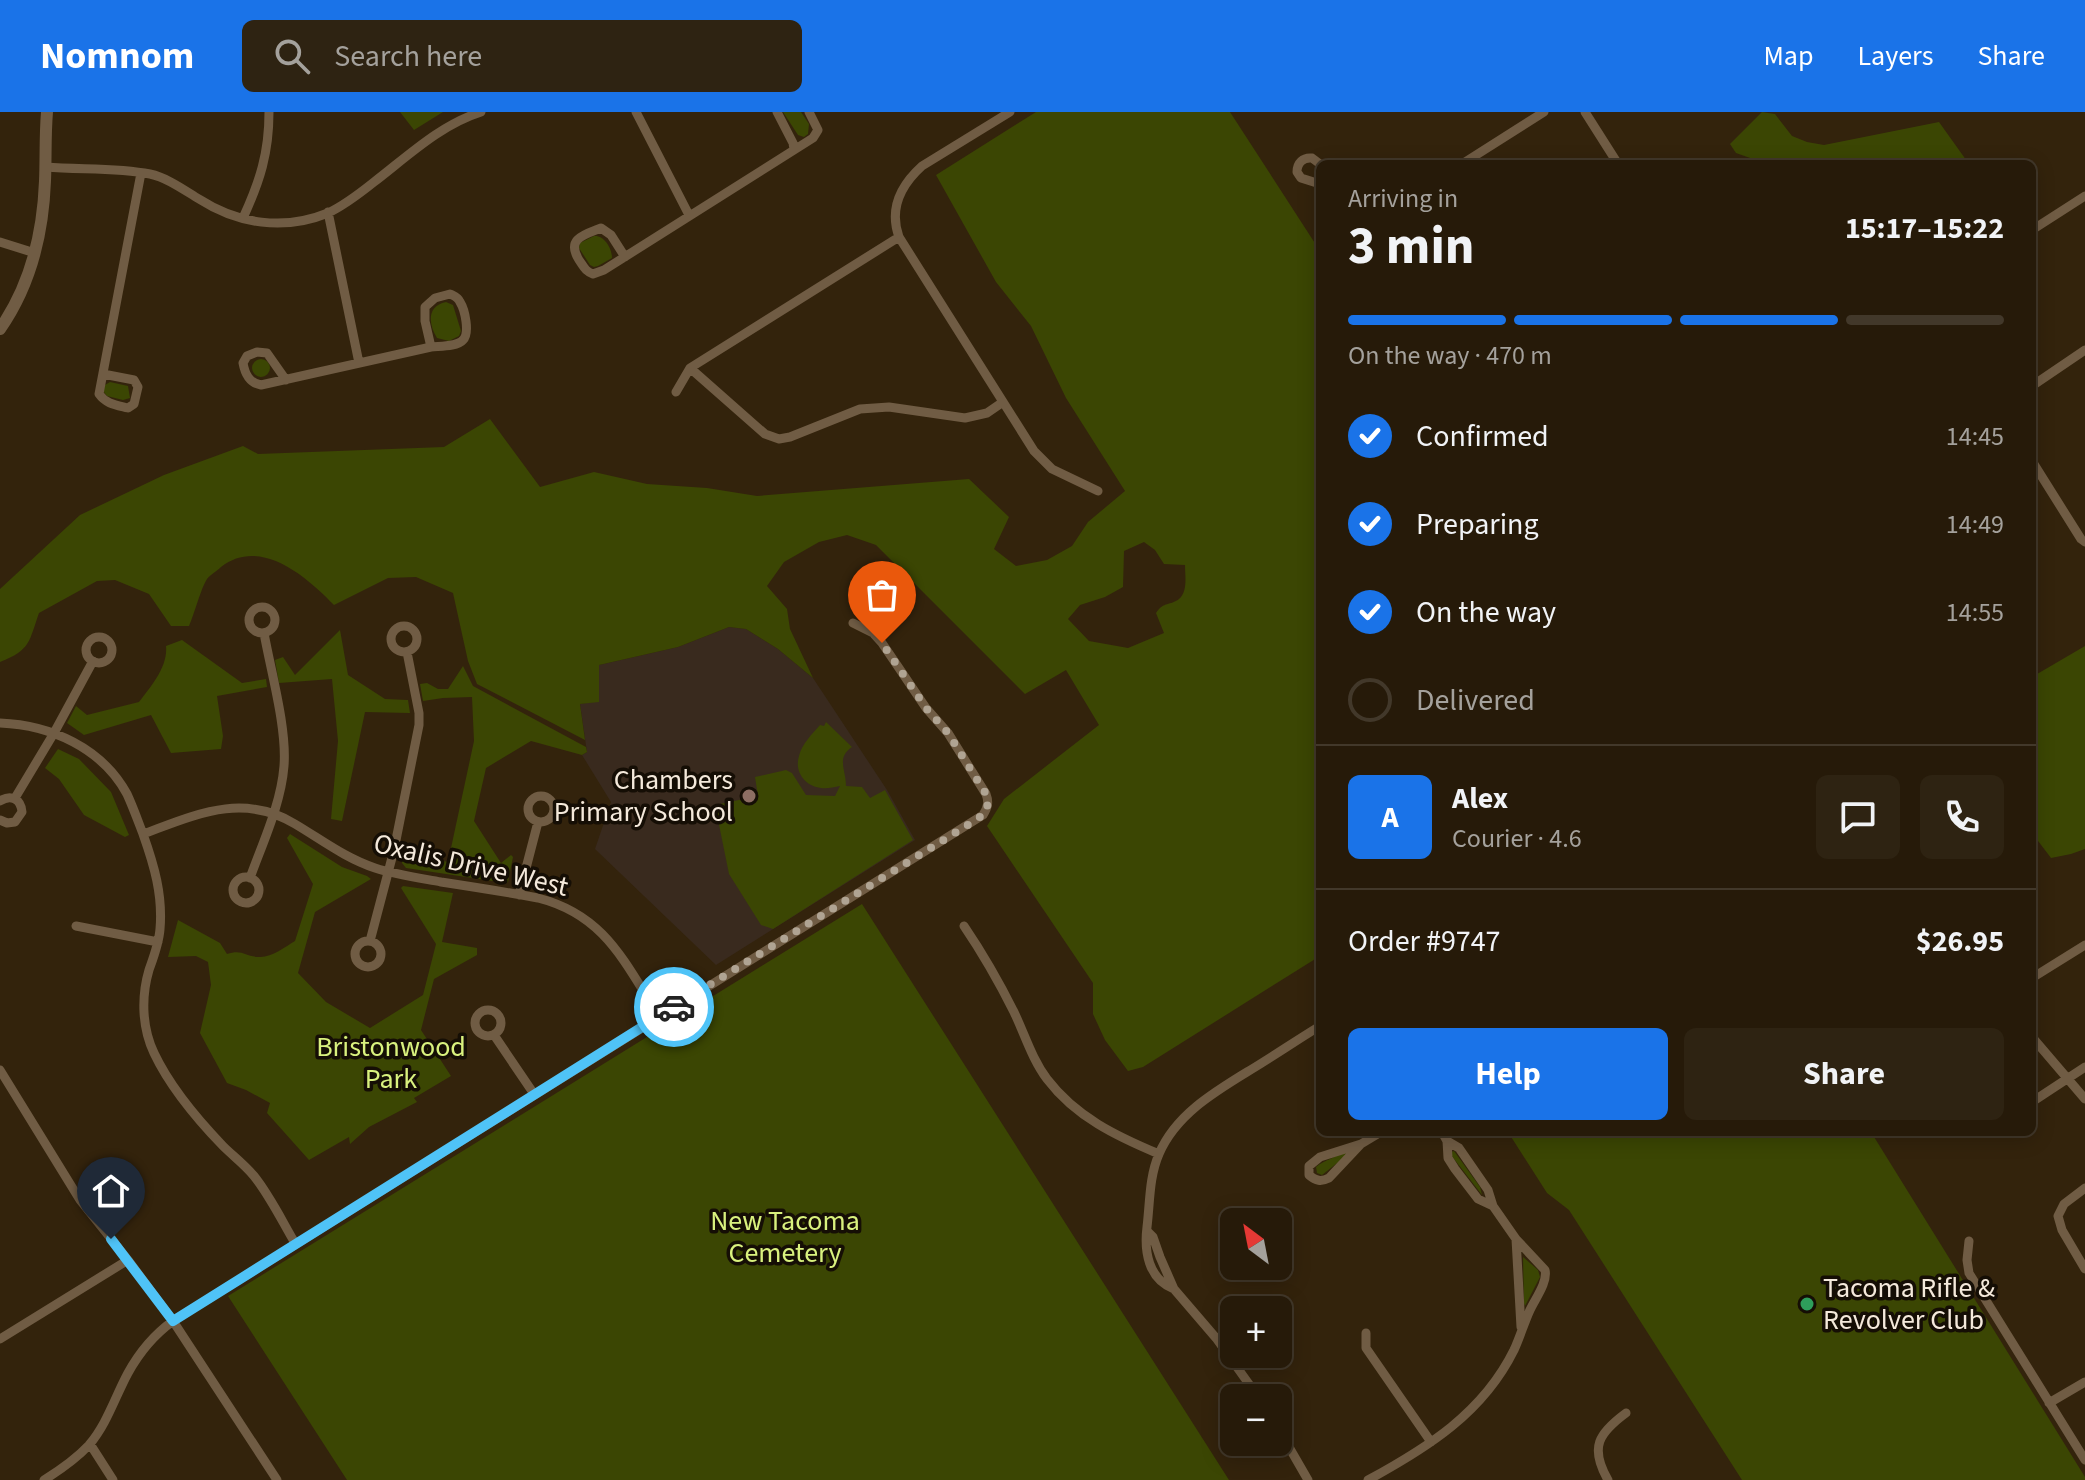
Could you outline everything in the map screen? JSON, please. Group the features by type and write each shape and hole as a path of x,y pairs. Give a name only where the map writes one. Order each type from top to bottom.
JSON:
{"street":[{"path":"0,329 22,291 35,253 42,218 47,112"},
{"path":"243,218 259,184 267,156 269,112"},
{"path":"46,167 141,173 159,177 218,209 254,222 302,220 328,212 351,200 437,132 481,112"},
{"path":"636,112 689,215"},
{"path":"777,112 794,149"},
{"path":"625,257 611,235 601,228 576,241 573,246 587,271 593,274 604,270 625,257 689,215 813,138 818,130 809,112"},
{"path":"1010,112 922,166 906,182 898,197 895,226 899,237 1042,461 1074,481 1098,491"},
{"path":"1468,160 1544,112"},
{"path":"1585,112 1615,160"},
{"path":"1316,160 1308,158 1301,161 1297,168 1301,178 1316,180"},
{"path":"103,374 134,380 138,387 134,404 128,408 105,402 99,394 141,173"},
{"path":"2036,227 2085,196"},
{"path":"328,212 359,363"},
{"path":"676,392 690,368 899,237"},
{"path":"0,242 35,253"},
{"path":"286,380 267,353 257,352 247,356 243,363 247,377 257,385 286,380 431,347 457,344 466,337 467,332 462,304 450,294 435,298 425,307 431,347"},
{"path":"2036,383 2085,350"},
{"path":"690,368 765,434 779,439 860,409 889,407 965,418 987,413 1003,402"},
{"path":"2036,467 2085,542"},
{"path":"44,1480 90,1444 136,1361 154,1338 173,1321 979,818 987,809 988,799 948,733 926,708 882,643 873,633 853,623"},
{"path":"250,878 280,789 284,753 264,633"},
{"path":"370,941 389,872 419,725 407,652"},
{"path":"15,798 93,661"},
{"path":"0,723 54,733 83,747 108,768 126,794 155,867 160,893 158,942 145,989 144,1008 145,1026 153,1053 192,1111 256,1178 295,1243"},
{"path":"0,801 6,797 15,798 22,808 19,820 11,823 0,820"},
{"name":"Oxalis Drive West","path":"143,834 207,811 245,807 273,813 346,856 389,872 558,904 594,925 615,948 659,1016"},
{"path":"519,895 538,822"},
{"path":"76,926 158,942"},
{"path":"964,926 992,971 1030,1051 1049,1082 1076,1109 1099,1126 1159,1154"},
{"path":"2036,976 2085,945"},
{"path":"1249,1384 1216,1338 1174,1289 1166,1286 1152,1269 1145,1247 1151,1188 1159,1154 1174,1129 1204,1100 1316,1029"},
{"path":"494,1035 534,1094"},
{"path":"2036,1042 2085,1099"},
{"path":"2036,1099 2085,1067"},
{"path":"0,1070 80,1200 173,1321 277,1480"},
{"path":"1361,1144 1329,1178 1318,1181 1309,1175 1309,1166 1320,1157 1361,1144 1374,1136"},
{"path":"1368,1480 1403,1461 1457,1424 1483,1397 1514,1351 1547,1276 1493,1206 1488,1190 1459,1148 1444,1136"},
{"path":"2085,1188 2064,1204 2058,1216 2062,1230 2085,1269"},
{"path":"1516,1239 1521,1333"},
{"path":"1969,1241 1969,1273 2085,1460"},
{"path":"0,1339 128,1260"},
{"path":"1366,1333 1366,1348 1431,1442"},
{"path":"2049,1403 2085,1382"},
{"path":"1608,1480 1600,1460 1600,1440 1606,1428 1626,1413"},
{"path":"90,1444 113,1480"},
{"path":"1292,1452 1308,1480"}],"shaded area":[{"name":"Chambers Primary School","path":"729,627 746,629 778,649 813,678 887,790 915,840 716,965 595,849 611,802 582,755 587,752 580,704 599,701 599,665 678,647"}],"green space":[{"path":"400,112 443,112 414,130"},
{"path":"783,112 801,112 809,124 808,134 804,137 798,135"},
{"path":"1036,112 1230,112 1316,245 1316,959 1143,1067 1128,1071 1105,1040 1093,1014 1093,983 987,826 1004,799 1099,725 1066,670 1025,694 876,545 847,535 819,542 784,562 767,586 787,609 790,629 813,678 778,649 746,629 729,627 678,647 599,665 599,702 580,704 585,740 477,684 468,661 453,593 416,577 388,578 334,605 297,572 282,564 251,556 236,559 207,579 189,626 171,626 149,594 115,580 97,581 39,613 27,644 18,653 0,662 0,589 80,515 164,475 243,446 258,454 444,447 490,419 540,487 594,472 647,484 707,488 757,496 969,479 1009,517 994,549 1016,566 1047,560 1072,546 1088,522 1125,491 1066,398 1031,326 996,282 936,175","holes":["1144,542 1155,550 1164,564 1185,565 1182,596 1156,613 1164,633 1128,648 1089,641 1068,619 1080,605 1123,587 1124,551"]},
{"path":"1762,112 1775,114 1792,136 1824,145 1939,122 1966,160 1756,160 1736,153 1730,144"},
{"path":"594,236 607,243 612,258 594,267 579,248 580,243"},
{"path":"446,302 453,305 461,331 459,336 449,341 437,338 431,321 435,307"},
{"path":"257,359 265,359 270,368 268,375 257,377 252,372 252,364"},
{"path":"110,382 128,386 130,398 123,400 107,396 103,391"},
{"path":"340,630 348,675 385,699 408,700 410,713 365,712 342,821 331,819 338,741 332,679 279,683 275,660 283,657 295,675"},
{"path":"182,640 242,683 266,679 267,687 217,696 223,736 221,749 171,753 151,715 84,735 67,723 76,706 87,715 139,702 162,669 166,646"},
{"path":"2085,646 2085,849 2051,858 2036,838 2036,675"},
{"path":"463,666 473,686 586,747 587,752 582,755 531,741 486,768 474,821 501,863 511,855 513,857 506,883 406,868 402,863 403,852 448,862 474,741 472,697 423,701 420,684 448,689"},
{"path":"826,722 852,747 843,760 846,786 862,787 870,798 885,790 913,840 773,929 761,925 729,874 715,805 758,796 755,777 786,770 792,773 806,795 835,796 840,786 815,787 802,777 798,767 805,743"},
{"path":"58,749 79,759 111,792 129,835 125,837 84,815 59,779 45,768"},
{"name":"Bristonwood Park","path":"290,834 342,867 371,879 315,912 298,973 326,1002 370,1028 423,995 436,944 401,888 403,886 453,893 442,942 477,948 477,955 434,979 421,1030 451,1076 414,1098 417,1102 369,1127 350,1144 349,1137 309,1160 267,1113 270,1103 227,1083 200,1033 211,985 208,962 196,956 168,957 178,920 220,943 227,954 237,952 264,957 295,941 313,884 287,838"},
{"name":"New Tacoma Cemetery","path":"862,904 1229,1480 347,1480 228,1296"},
{"name":"Tacoma Rifle & Revolver Club","path":"1511,1136 1873,1136 2085,1480 1742,1480 1569,1210 1547,1193"},
{"path":"1346,1151 1346,1156 1322,1175 1317,1173 1316,1167"},
{"path":"1454,1151 1480,1187 1482,1195 1451,1155"},
{"path":"1523,1257 1538,1270 1540,1277 1525,1306 1524,1303"}],"way so far":[{"path":"674,1007 979,818 987,809 986,794 948,733 926,708 882,643"}],"place":[{"name":"Chambers Primary School","path":"749,796"},
{"name":"Tacoma Rifle & Revolver Club","path":"1807,1304"}],"route":[{"path":"111,1239 173,1321 674,1007"}]}
